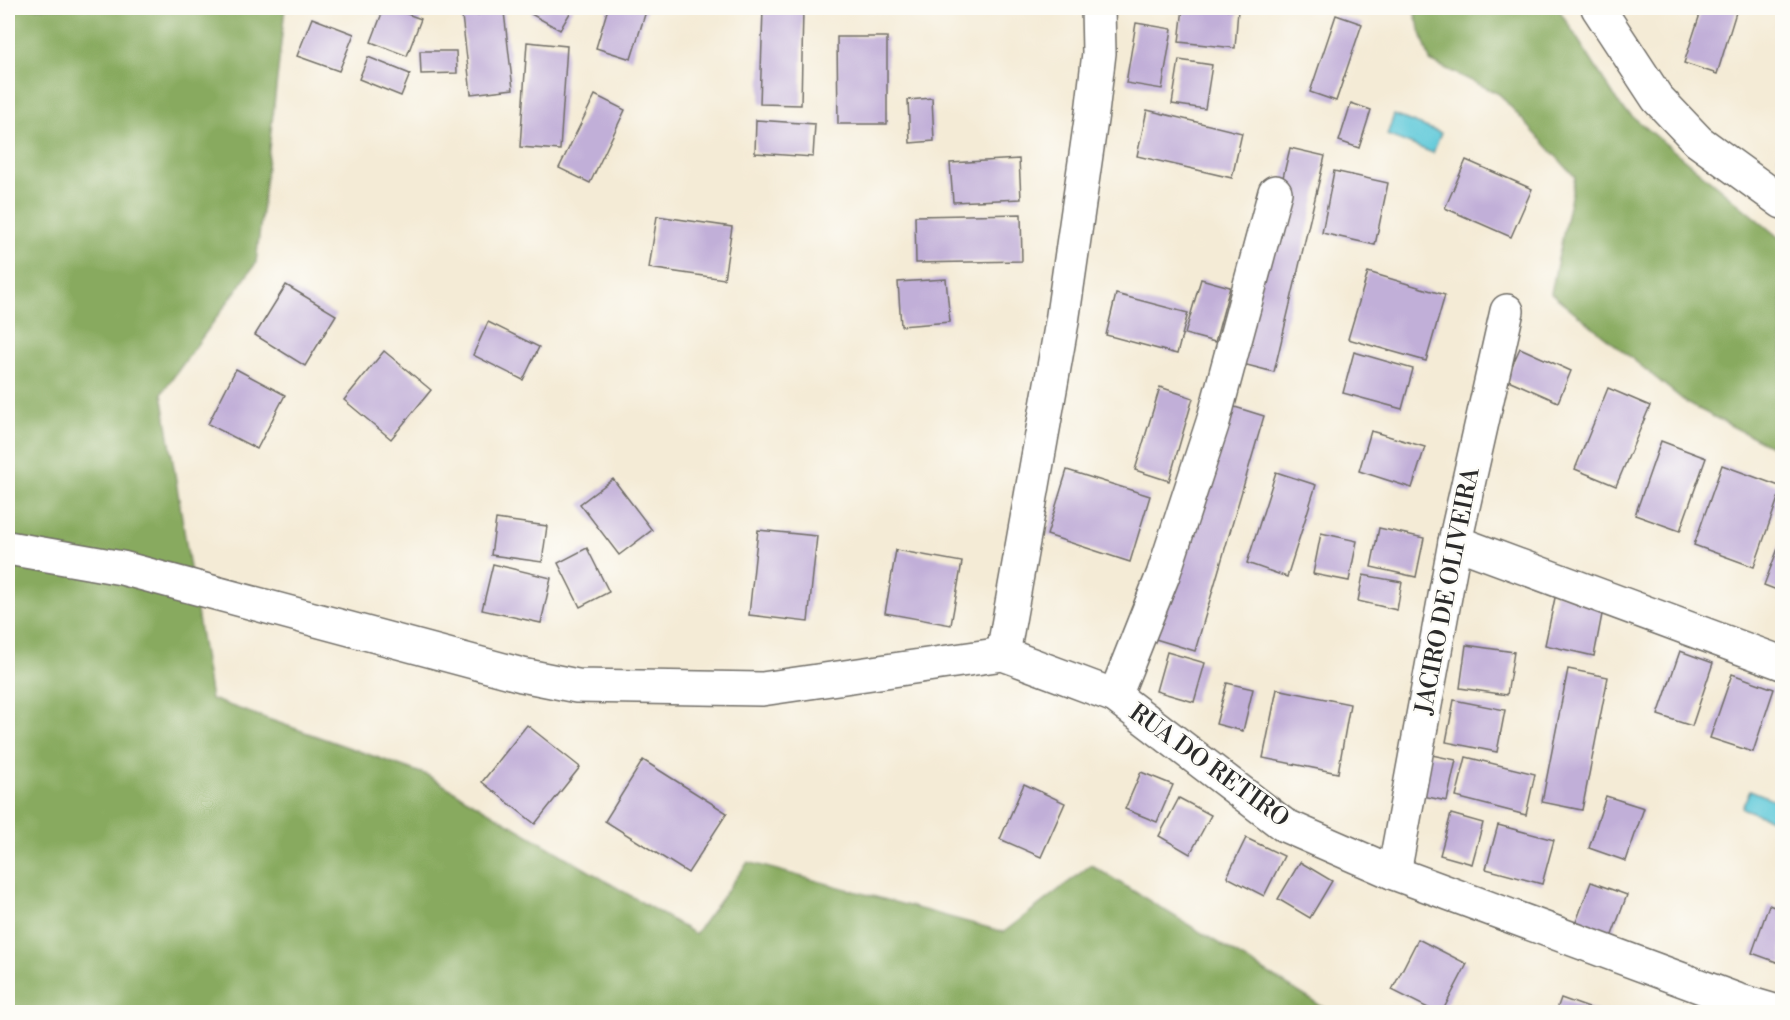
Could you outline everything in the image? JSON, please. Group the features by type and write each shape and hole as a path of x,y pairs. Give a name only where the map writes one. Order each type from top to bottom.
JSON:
{"street":[{"path":"1003,654 1062,322 1093,103 1098,53 1098,8"},
{"path":"1598,8 1657,98 1698,141 1782,202"},
{"path":"1115,696 1163,575 1213,422 1275,192"},
{"name":"JACIRO DE OLIVEIRA","path":"1394,873 1455,542 1507,311"},
{"path":"1455,542 1782,663"},
{"name":"RUA DO RETIRO","path":"8,548 122,568 522,675 577,686 762,689 1003,654 1115,696 1284,825 1394,873 1737,1000 1778,1012"}],"green space":[{"path":"8,8 285,8 256,263 162,393 211,699 427,775 695,934 748,862 1004,932 1091,865 1331,1012 8,1012"},
{"path":"1413,8 1558,8 1621,107 1782,240 1782,452 1687,403 1551,293 1575,177 1499,94 1430,61"}],"water":[{"path":"1394,115 1441,133 1433,153 1387,135"},
{"path":"1750,790 1782,803 1779,822 1742,808"}],"building":[{"path":"384,8 391,8 421,19 407,56 371,42"},
{"path":"535,8 573,8 560,30 531,14"},
{"path":"608,8 647,8 631,59 596,48"},
{"path":"763,8 803,9 801,105 760,104"},
{"path":"1183,8 1238,10 1235,48 1179,42"},
{"path":"1702,8 1737,9 1717,74 1684,63"},
{"path":"504,12 513,89 471,94 462,16"},
{"path":"1336,15 1362,24 1336,101 1310,92"},
{"path":"312,18 354,34 339,71 297,56"},
{"path":"1136,23 1172,29 1162,89 1126,83"},
{"path":"837,37 887,37 887,124 838,124"},
{"path":"527,42 567,46 560,150 520,147"},
{"path":"420,51 456,51 457,73 421,74"},
{"path":"368,57 410,74 401,96 359,79"},
{"path":"1179,60 1212,65 1205,109 1172,104"},
{"path":"595,95 625,110 590,183 559,168"},
{"path":"932,98 934,141 910,143 908,100"},
{"path":"1351,103 1371,110 1359,148 1339,141"},
{"path":"1147,110 1242,133 1232,178 1137,156"},
{"path":"756,120 815,124 813,157 755,153"},
{"path":"1782,147 1782,160 1777,157"},
{"path":"1290,148 1325,156 1274,372 1239,363"},
{"path":"1019,159 1021,199 953,202 950,163"},
{"path":"1466,160 1532,189 1511,237 1445,208"},
{"path":"1334,171 1388,183 1375,245 1322,233"},
{"path":"1021,214 1022,261 916,263 915,216"},
{"path":"657,216 732,227 724,279 649,268"},
{"path":"1368,272 1445,295 1426,361 1348,339"},
{"path":"946,279 950,322 901,326 898,282"},
{"path":"1201,279 1230,287 1215,342 1185,334"},
{"path":"286,285 336,315 305,366 255,335"},
{"path":"1116,294 1188,313 1177,354 1106,335"},
{"path":"488,322 539,347 523,380 473,355"},
{"path":"1520,348 1571,371 1558,402 1506,379"},
{"path":"384,351 431,390 391,439 344,400"},
{"path":"1354,352 1413,369 1402,409 1343,393"},
{"path":"236,369 285,395 257,449 208,424"},
{"path":"1160,387 1193,398 1169,481 1135,470"},
{"path":"1608,388 1650,406 1616,486 1575,469"},
{"path":"1222,403 1264,416 1195,651 1152,638"},
{"path":"1371,431 1425,447 1412,488 1359,471"},
{"path":"1661,441 1706,458 1680,531 1635,515"},
{"path":"1722,465 1782,487 1754,567 1694,545"},
{"path":"1067,470 1150,496 1130,562 1047,535"},
{"path":"1276,472 1316,485 1287,577 1247,563"},
{"path":"613,479 652,530 619,555 580,504"},
{"path":"496,519 547,526 542,562 491,555"},
{"path":"1379,528 1424,538 1416,577 1371,567"},
{"path":"758,530 817,536 808,622 749,615"},
{"path":"1321,533 1357,541 1349,581 1313,574"},
{"path":"1782,538 1782,592 1764,585"},
{"path":"587,548 609,592 580,607 558,563"},
{"path":"896,550 962,562 951,625 885,613"},
{"path":"493,564 551,578 541,623 482,610"},
{"path":"1363,575 1402,582 1397,610 1358,601"},
{"path":"1556,593 1604,604 1594,656 1545,645"},
{"path":"1466,645 1514,652 1507,695 1460,688"},
{"path":"1680,651 1713,663 1692,726 1658,715"},
{"path":"1167,652 1205,663 1194,702 1156,691"},
{"path":"1568,669 1608,677 1582,810 1542,802"},
{"path":"1732,674 1774,689 1753,752 1710,738"},
{"path":"1227,683 1253,689 1243,731 1216,724"},
{"path":"1277,689 1350,704 1338,773 1263,758"},
{"path":"1454,700 1505,710 1497,752 1446,742"},
{"path":"527,725 580,767 535,824 482,782"},
{"path":"1427,754 1456,760 1447,801 1418,795"},
{"path":"1466,757 1535,774 1526,815 1456,797"},
{"path":"643,760 727,813 688,873 605,821"},
{"path":"1141,772 1173,785 1157,822 1125,809"},
{"path":"1024,784 1065,803 1041,857 1000,839"},
{"path":"1606,796 1644,808 1626,861 1589,848"},
{"path":"1179,798 1211,815 1190,854 1159,836"},
{"path":"1451,814 1483,823 1472,864 1440,855"},
{"path":"1498,825 1554,840 1542,884 1486,869"},
{"path":"1246,838 1284,856 1264,896 1227,877"},
{"path":"1300,862 1332,881 1310,918 1278,899"},
{"path":"1591,882 1627,895 1609,943 1573,930"},
{"path":"1769,905 1782,910 1782,964 1752,953"},
{"path":"1418,939 1467,964 1442,1012 1436,1012 1392,990"},
{"path":"1561,998 1600,1012 1556,1012"}]}
